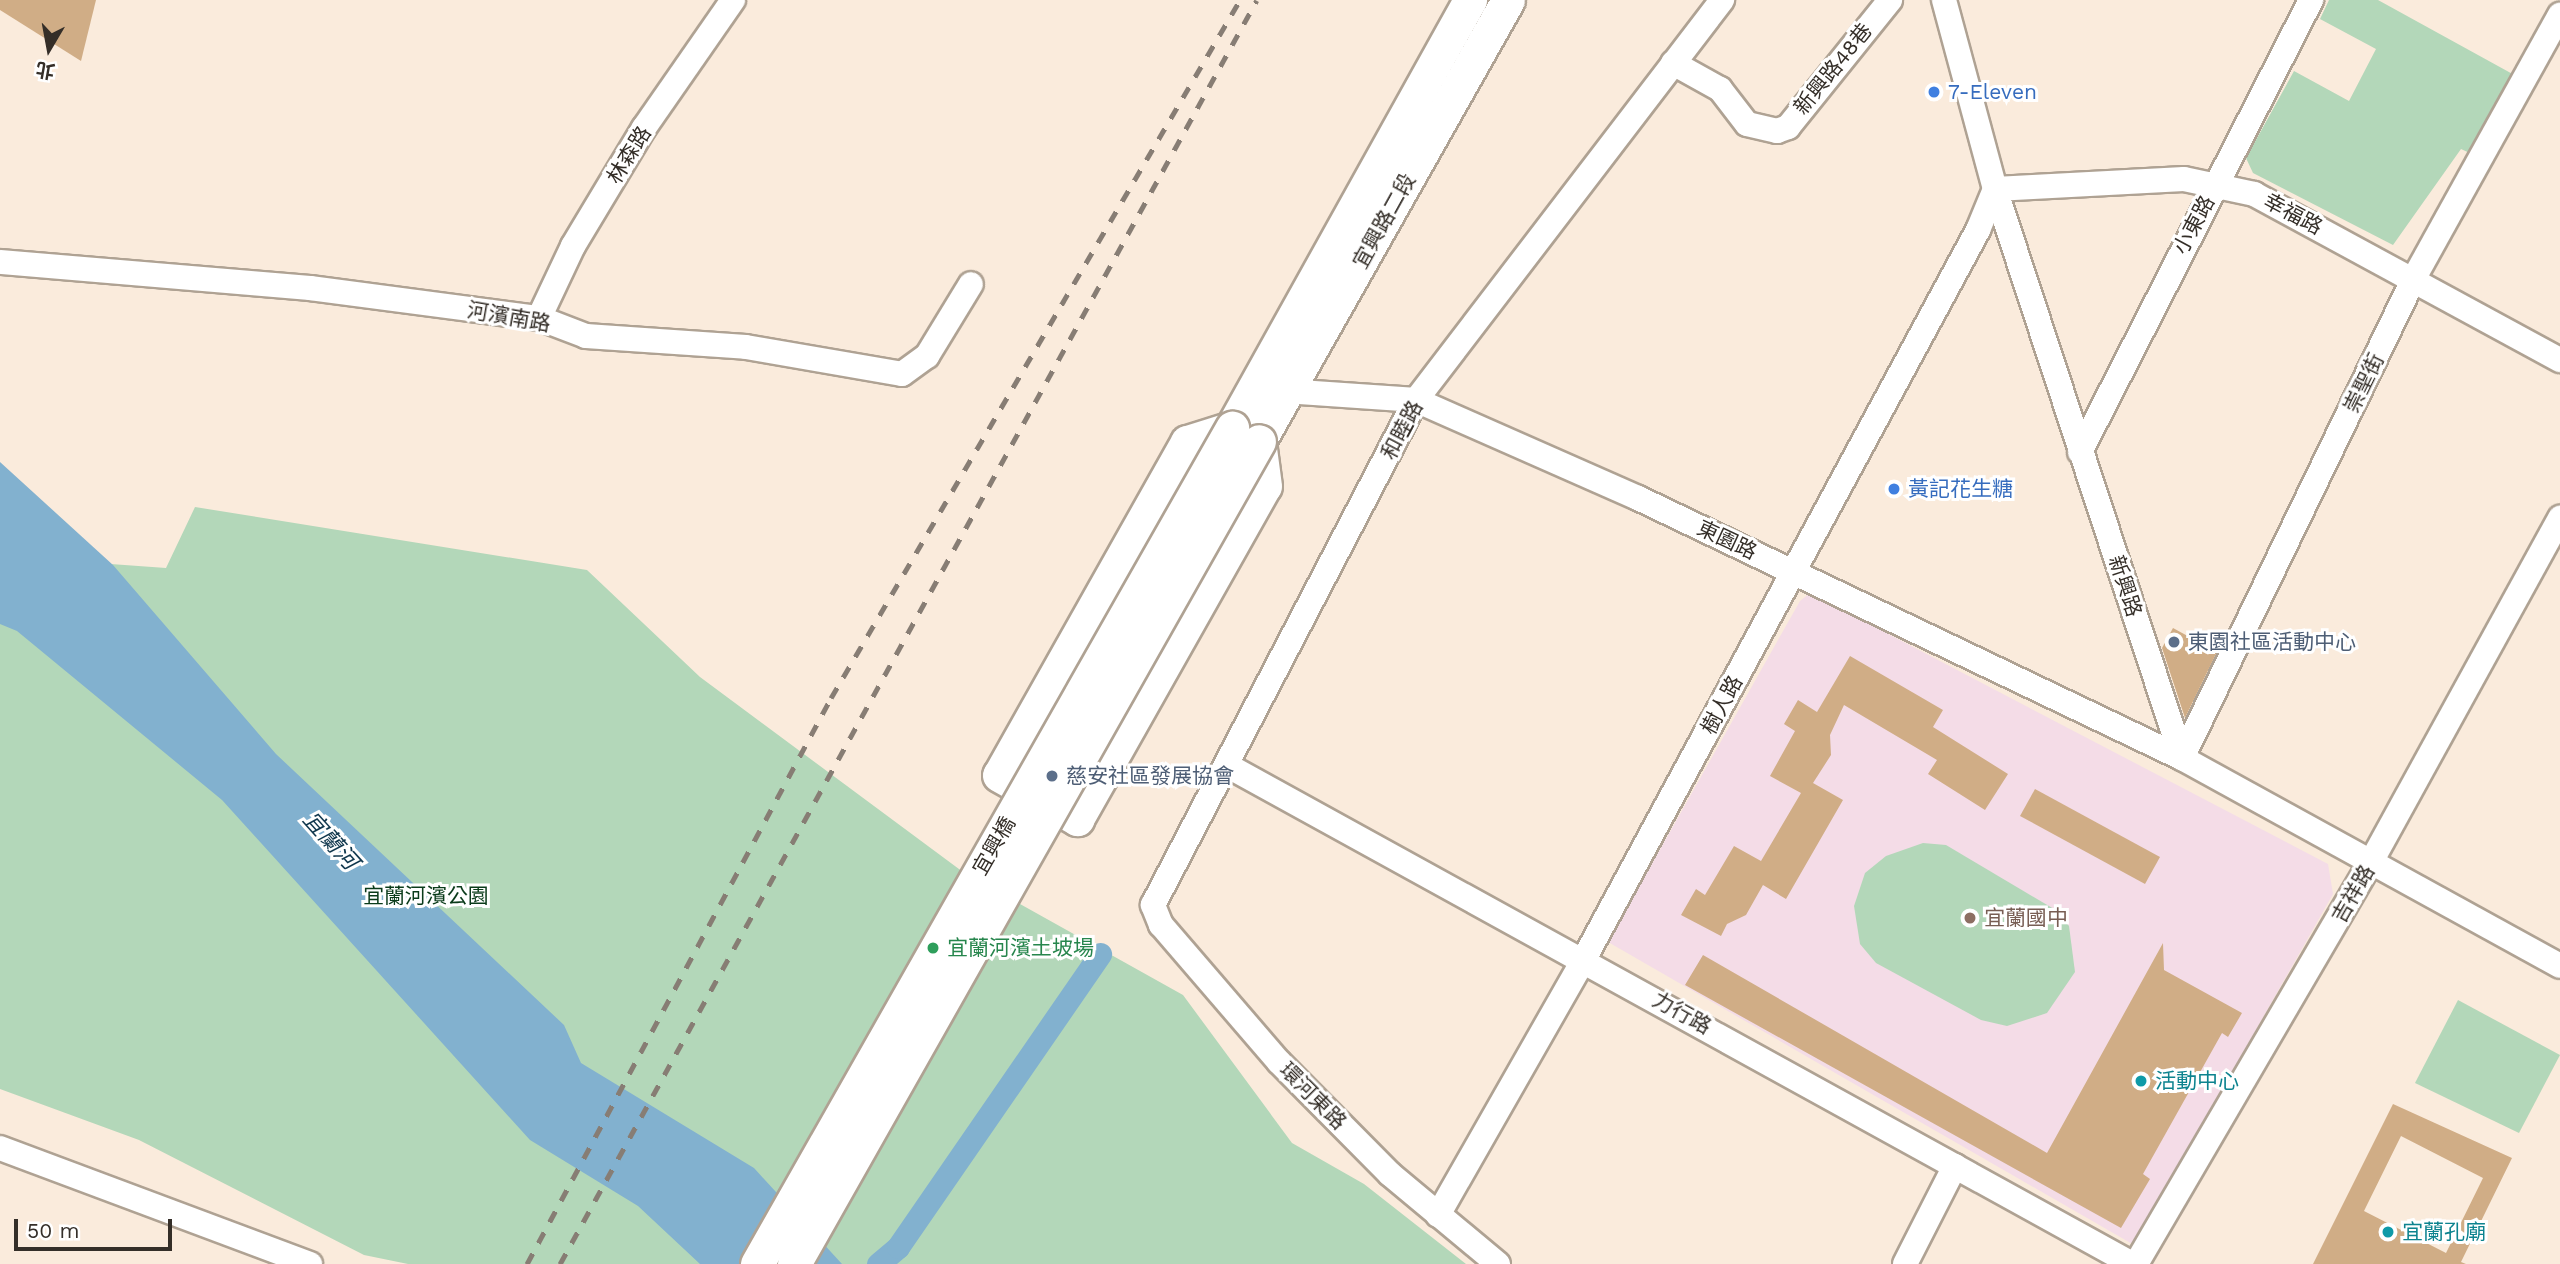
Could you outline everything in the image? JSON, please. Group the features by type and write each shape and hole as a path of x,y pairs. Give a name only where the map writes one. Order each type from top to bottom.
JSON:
{"street":[{"name":"林森路","path":"539,318 573,246 637,140 733,0"},
{"name":"宜興路二段","path":"1246,435 1253,388 1471,0"},
{"name":"宜興路二段","path":"1246,435 1288,391 1508,0"},
{"name":"和睦路","path":"1153,905 1230,766 1416,400 1722,0"},
{"name":"新興路48巷","path":"1673,63 1720,89 1747,124 1777,131 1788,127 1891,0"},
{"name":"新興路","path":"1944,0 1995,189 2182,758"},
{"name":"小東路","path":"2080,452 2311,0"},
{"name":"崇聖街","path":"2182,758 2414,278 2560,15"},
{"name":"幸福路","path":"1995,189 2184,179 2255,194 2414,278 2560,360"},
{"name":"樹人路","path":"1438,1215 1584,959 1794,572 1995,189"},
{"name":"河濱南路","path":"0,262 310,288 539,318 586,336 746,347 902,374 927,356 971,284"},
{"name":"東園路","path":"1253,388 1416,400 1794,572 2182,758"},
{"path":"1246,435 1265,486 1077,819 999,775 1187,442 1246,435"},
{"name":"宜興橋","path":"757,1264 1246,435"},
{"name":"宜興橋","path":"794,1264 1246,435"},
{"name":"吉祥路","path":"2134,1264 2371,862 2560,518"},
{"path":"1020,737 1099,781"},
{"path":"2182,758 2560,966"},
{"name":"力行路","path":"1230,766 2134,1264"},
{"name":"環河東路","path":"1153,905 1161,925 1279,1062 1438,1215 1498,1264"},
{"path":"0,1147 310,1264"},
{"path":"1906,1264 1955,1166"}],"shaded area":[{"name":"宜蘭國中","path":"1810,593 2328,864 2333,894 2134,1245 1608,942 1800,601"}],"green space":[{"path":"2329,0 2378,0 2518,77 2474,155 2461,149 2393,245 2253,173 2246,158 2294,71 2349,101 2376,49 2320,19"},
{"name":"宜蘭河濱公園","path":"195,507 587,570 700,677 963,872 1183,995 1292,1143 1364,1184 1466,1264 408,1264 364,1255 139,1140 0,1089 0,556 166,568"},
{"path":"1923,843 1946,845 2054,909 2069,926 2075,972 2047,1013 2007,1026 1981,1020 1876,963 1860,944 1854,906 1865,873 1886,856"},
{"path":"2458,1000 2560,1055 2519,1133 2415,1083"}],"water":[{"name":"宜蘭河","path":"0,462 113,565 276,754 564,1025 581,1063 754,1168 842,1264 700,1264 638,1206 530,1140 222,800 17,631 0,624"}],"building":[{"path":"0,0 96,0 81,61 0,10"},
{"name":"東園社區活動中心","path":"2173,628 2217,652 2185,718 2162,648"},
{"path":"1850,656 1943,710 1933,727 2008,774 1985,810 1928,774 1937,760 1844,705 1830,735 1831,755 1813,783 1843,800 1786,899 1763,885 1746,915 1727,924 1721,936 1681,915 1696,889 1705,895 1734,846 1761,861 1801,793 1770,776 1795,731 1784,724 1798,700 1817,712"},
{"path":"2035,789 2160,857 2145,884 2020,816"},
{"path":"2163,943 2164,970 2242,1013 2228,1037 2222,1033 2143,1174 2150,1179 2121,1228 1685,985 1703,955 2047,1153"},
{"path":"2393,1104 2512,1158 2461,1262 2466,1264 2313,1264","holes":["2401,1136 2483,1178 2446,1253 2364,1211"]}],"waterway":[{"path":"878,1264 898,1247 1100,954"}],"railway":[{"path":"527,1264 831,698 1240,0"},
{"path":"560,1264 1257,0"}],"place":[{"name":"7-Eleven","path":"1934,92"},
{"name":"黃記花生糖","path":"1894,489"},
{"name":"東園社區活動中心","path":"2174,642"},
{"name":"慈安社區發展協會","path":"1052,776"},
{"name":"宜蘭國中","path":"1970,918"},
{"name":"宜蘭河濱土坡場","path":"933,948"},
{"name":"活動中心","path":"2141,1081"},
{"name":"宜蘭孔廟","path":"2388,1232"}]}
